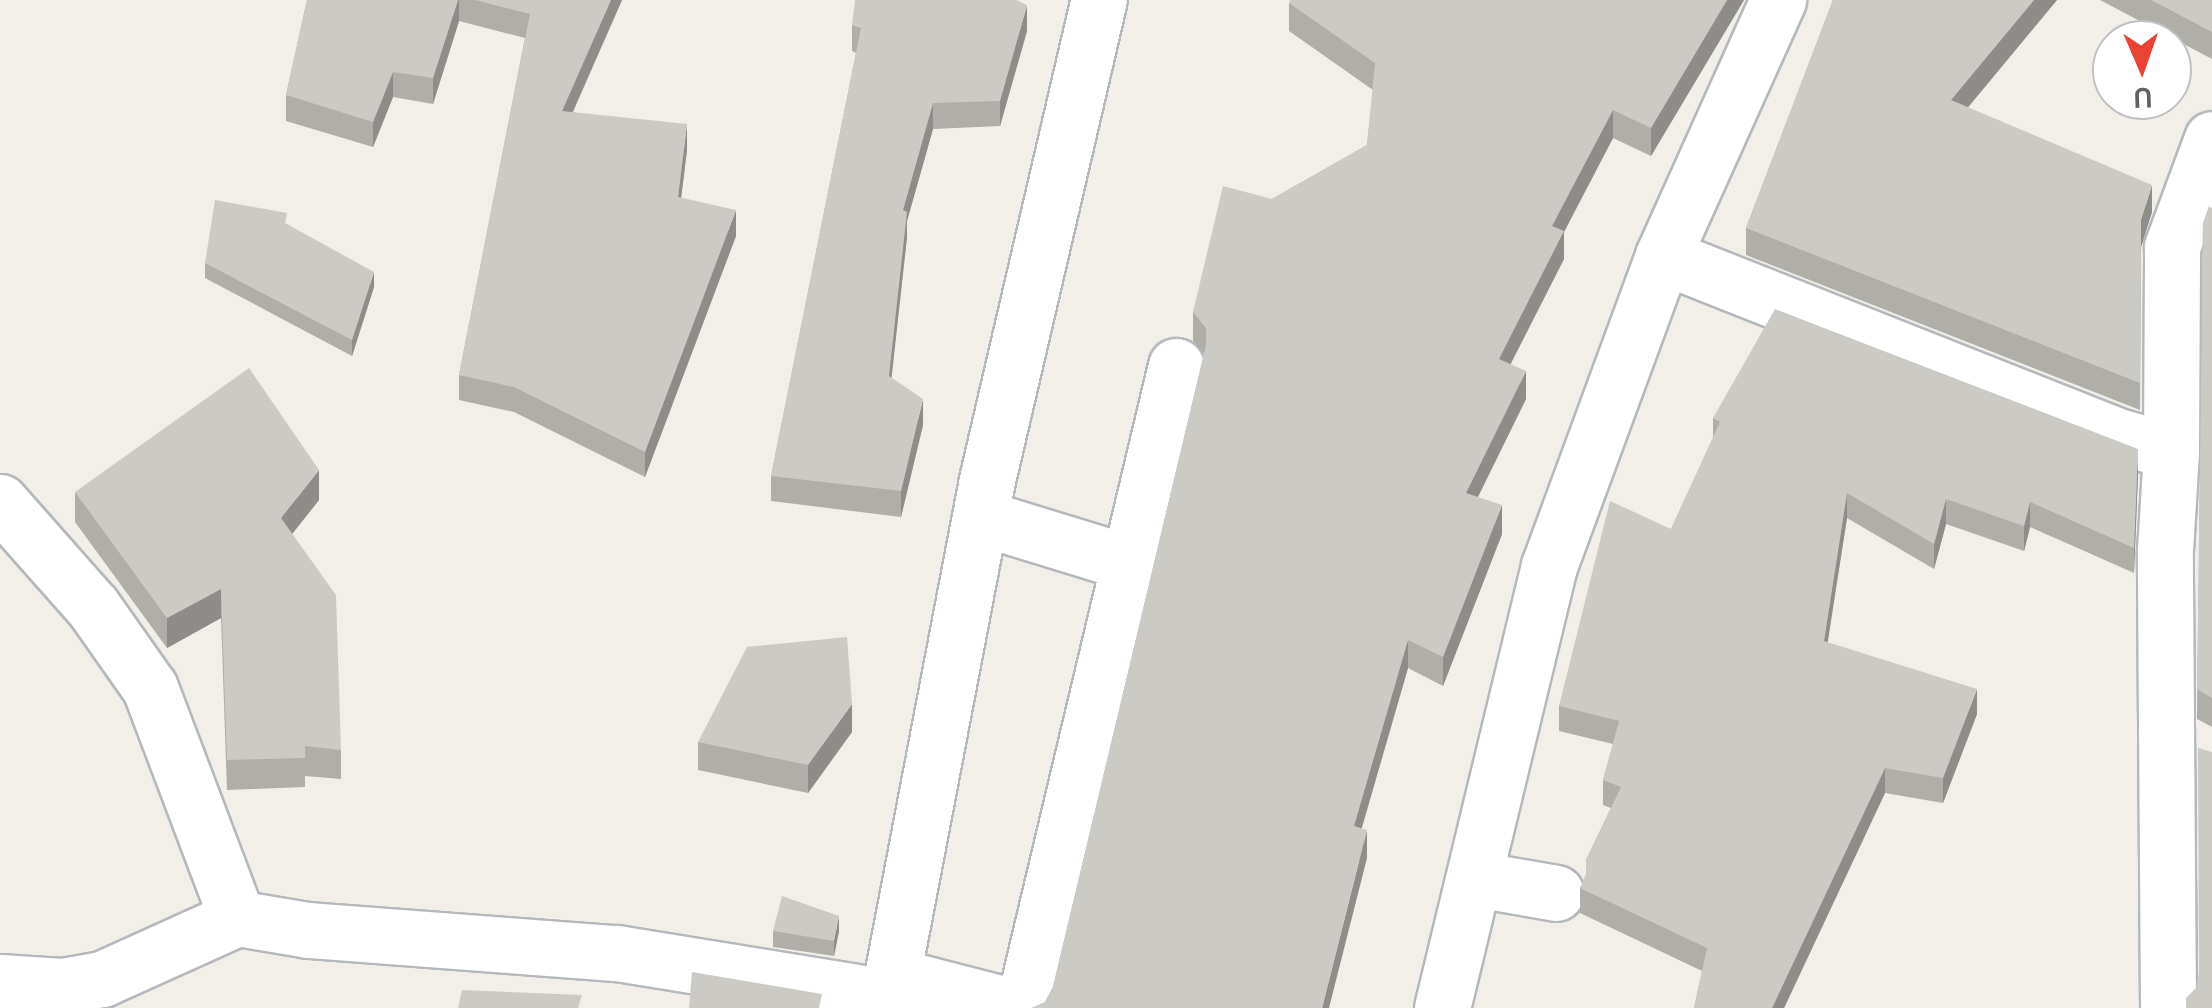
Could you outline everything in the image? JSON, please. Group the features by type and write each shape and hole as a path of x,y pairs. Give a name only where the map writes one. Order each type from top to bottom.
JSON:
{"street":[{"path":"897,991 1099,0"},
{"path":"1442,1008 1549,566 1664,256 1778,0"},
{"path":"2168,1008 2166,550 2150,445 2172,248 2212,139"},
{"path":"1664,256 2150,445"},
{"path":"0,982 62,986 102,994 237,918 308,930 617,953 1015,1007 1115,558 1176,366"},
{"path":"0,502 93,607 150,688 237,918"},
{"path":"994,520 1115,558"},
{"path":"1476,878 1556,893"}],"building":[{"path":"307,0 458,0 433,78 393,72 373,122 286,95"},
{"path":"475,0 611,0 562,111 687,124 678,197 736,210 645,452 514,387 459,375 530,14"},
{"path":"855,0 1016,0 1027,5 1000,101 933,103 903,210 907,212 889,376 923,399 901,491 771,476 861,28 852,25"},
{"path":"1727,0 1651,128 1613,110 1552,226 1564,231 1499,359 1526,371 1466,493 1502,505 1443,657 1408,640 1354,826 1367,830 1322,1008 1031,1008 1045,1002 1053,987 1206,345 1206,328 1193,312 1223,186 1272,199 1367,145 1375,63 1289,3"},
{"path":"1833,0 2034,0 1951,100 2152,185 2141,220 2140,383 1746,228"},
{"path":"2151,0 2212,0 2212,32"},
{"path":"215,200 287,213 285,223 374,272 352,340 205,263"},
{"path":"2209,206 2212,698 2197,689 2203,223"},
{"path":"1775,309 2138,449 2134,548 2030,502 2024,526 1946,499 1934,544 1847,493 1824,641 1977,689 1943,778 1885,768 1772,1008 1694,1008 1707,948 1580,888 1586,860 1621,787 1603,780 1619,721 1559,706 1610,501 1671,529 1720,422 1713,418"},
{"path":"249,368 319,470 281,518 336,595 341,750 305,746 305,758 227,760 221,589 167,618 75,492"},
{"path":"847,637 852,704 808,765 698,742 747,647"},
{"path":"2198,748 2212,752 2212,1008 2186,1008 2186,998 2196,988 2199,973"},
{"path":"782,896 839,916 834,941 773,931"},
{"path":"692,972 822,994 819,1008 689,1008"},
{"path":"462,990 582,995 578,1008 458,1008"}]}
